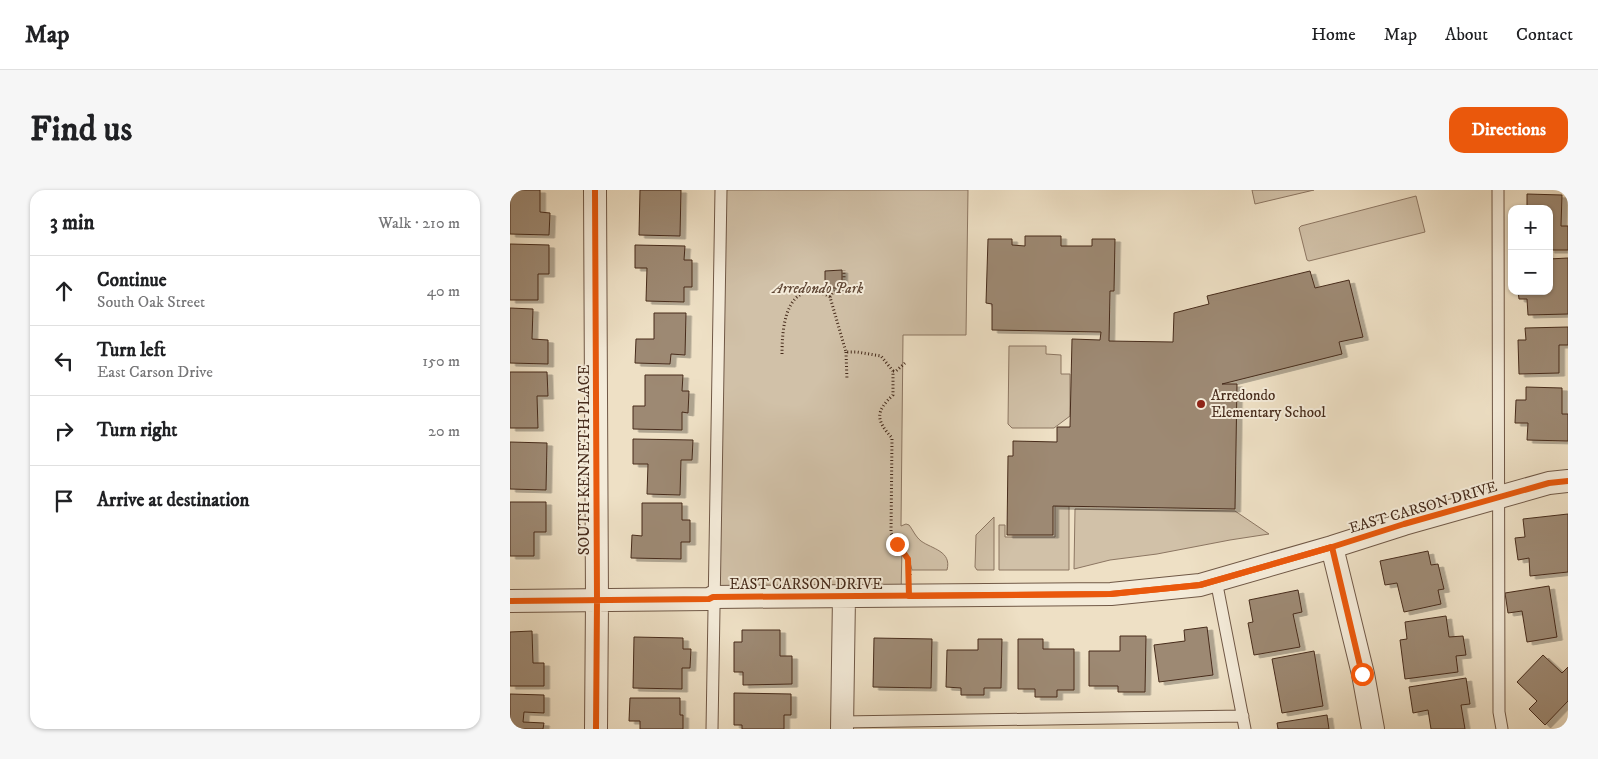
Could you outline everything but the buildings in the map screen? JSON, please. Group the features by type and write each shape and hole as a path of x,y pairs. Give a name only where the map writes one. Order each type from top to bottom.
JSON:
{"street":[{"name":"SOUTH KENNETH PLACE","path":"595,190 596,729"},
{"name":"EAST CARSON DRIVE","path":"510,601 709,599 714,597 1110,594 1200,585 1404,524 1549,484 1568,481"},
{"path":"1332,547 1373,729"},
{"path":"842,725 844,596"}],"lane":[{"path":"712,729 721,190"},
{"path":"1498,190 1499,712 1502,729"},
{"path":"1216,580 1245,729"},
{"path":"842,725 1243,716"}],"path":[{"path":"830,297 830,294 833,292 844,292 844,270"},
{"path":"782,354 782,328 794,300 799,294 810,292 824,293 830,297 846,352 847,380"},
{"path":"846,352 881,356 893,371 893,395 882,406 880,418 881,425 892,438 891,532 908,559 909,596"},
{"path":"893,371 896,371 905,363"}],"green space":[{"name":"Arredondo Park","path":"721,190 968,190 966,335 903,335 901,526 909,525 921,541 944,555 948,564 947,570 912,570 908,555 902,547 901,596 714,597"},
{"path":"1252,190 1314,190 1255,204"},
{"path":"1416,196 1425,232 1307,260 1299,228 1301,226"},
{"path":"1009,346 1046,346 1046,354 1061,355 1061,374 1070,374 1070,416 1054,428 1012,428 1008,424"},
{"path":"1055,506 1069,506 1069,570 999,570 999,525 1005,525 1005,537 1055,537"},
{"path":"1075,509 1235,511 1269,534 1157,554 1110,560 1074,569"},
{"path":"994,517 994,570 977,570 975,567 976,535"}],"cycle path":[{"path":"595,190 596,729"},
{"path":"510,601 709,599 713,597 1111,594 1200,585 1549,483 1568,481"}],"place":[{"name":"Arredondo Elementary School","path":"1201,404"}],"route":[{"path":"897,544 908,559 910,569 909,596 1110,594 1200,585 1332,547 1362,674"}]}
